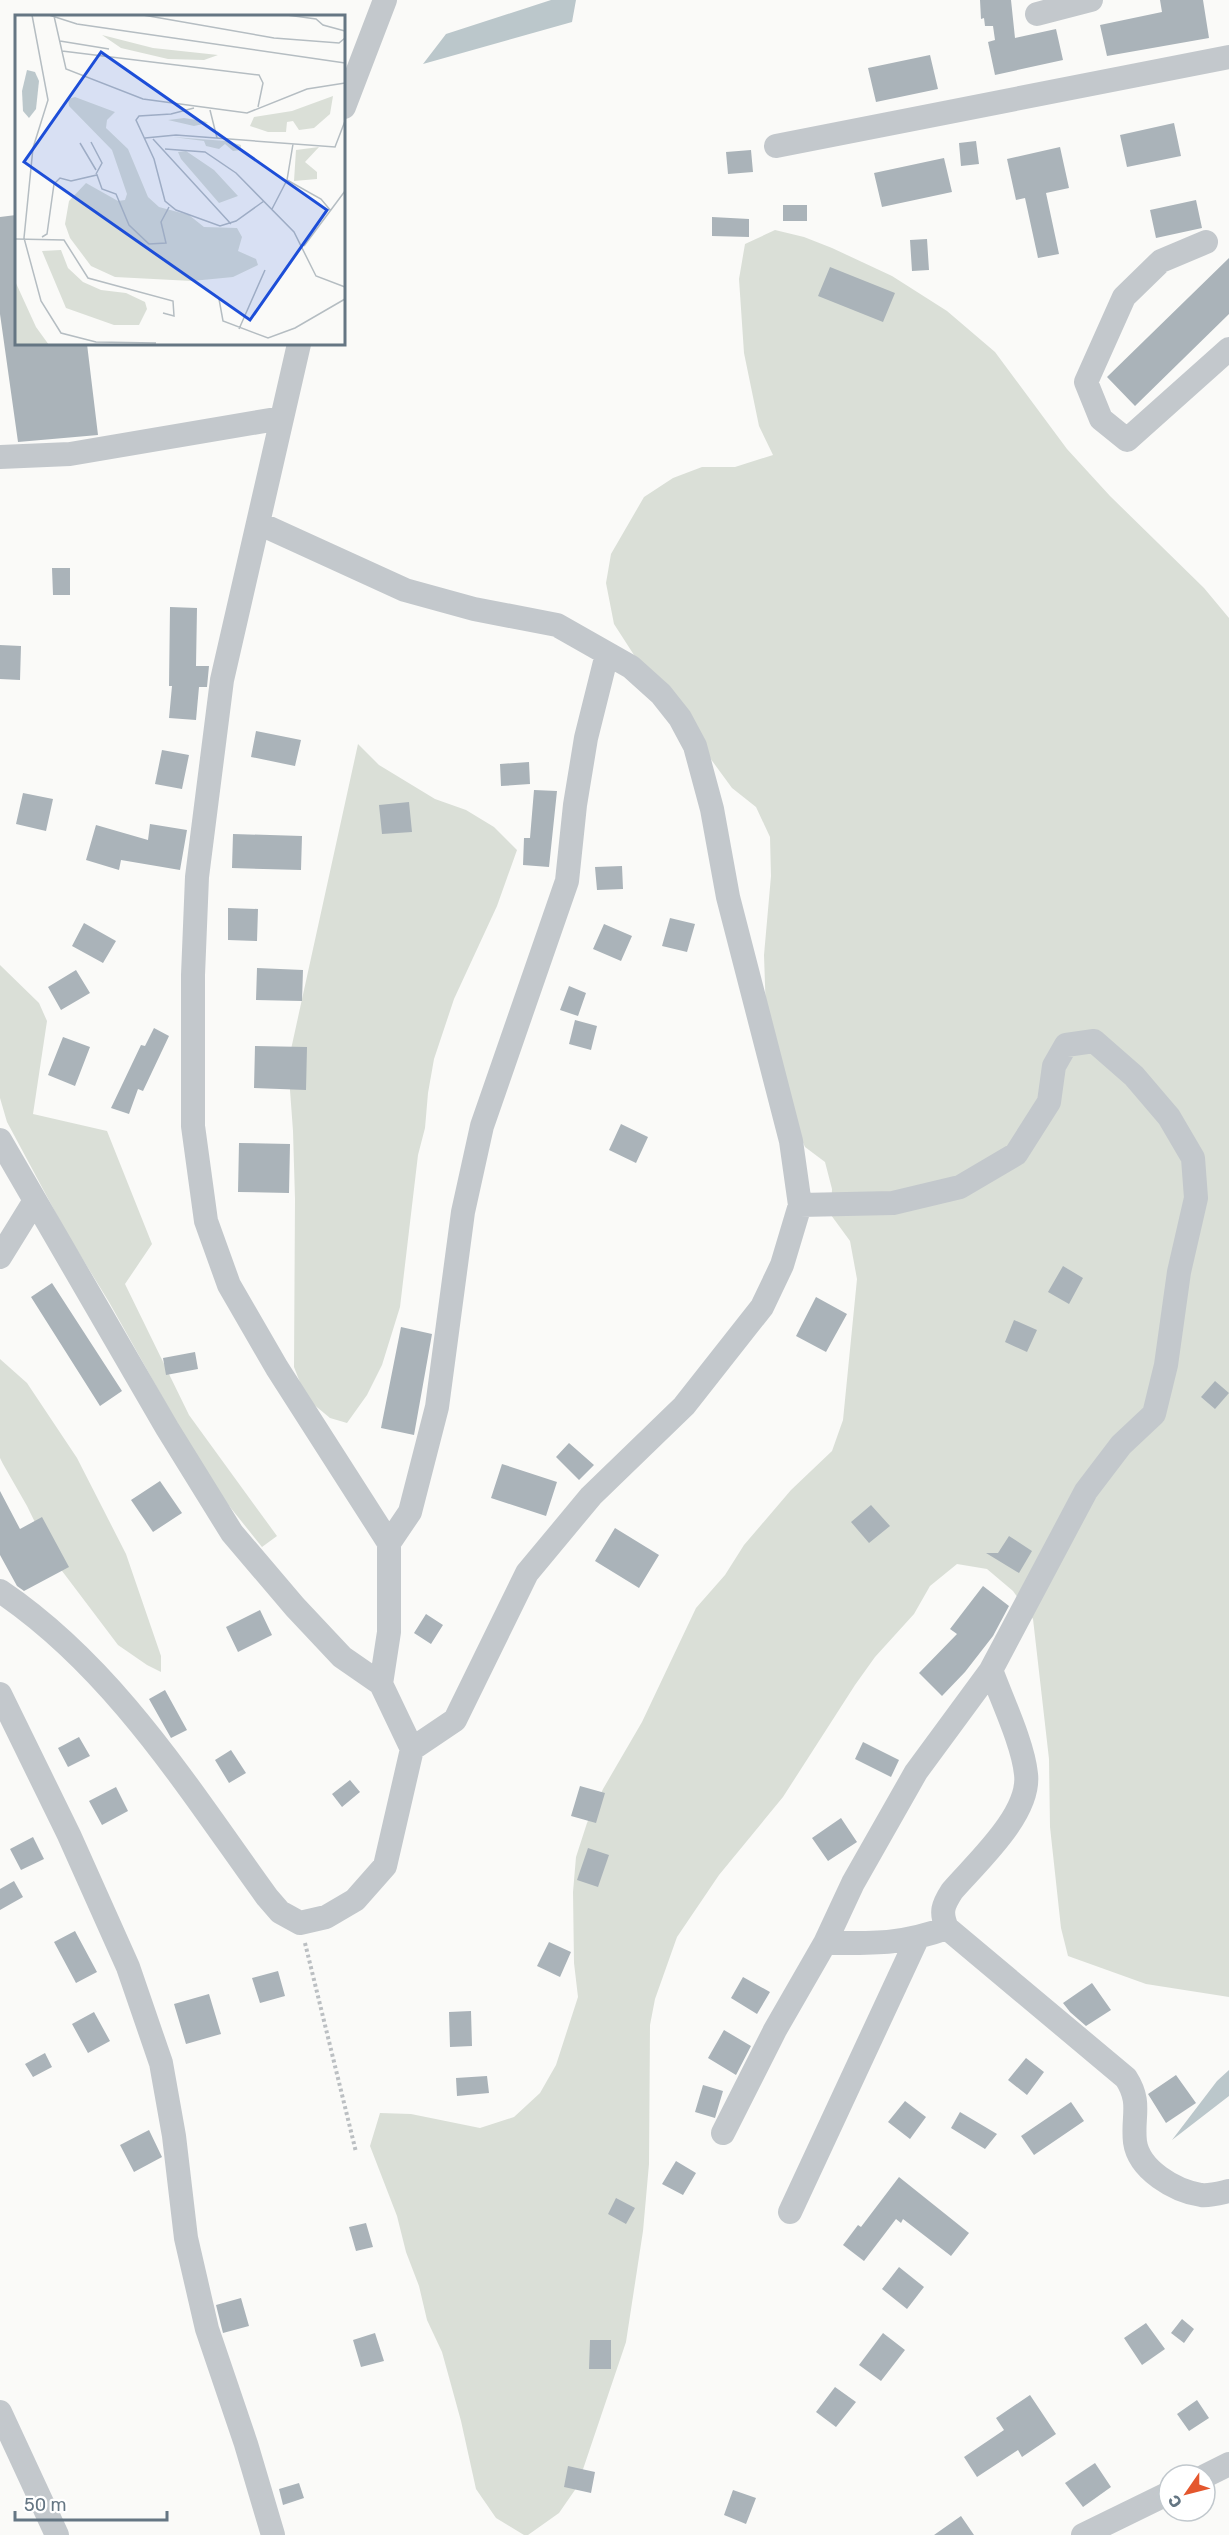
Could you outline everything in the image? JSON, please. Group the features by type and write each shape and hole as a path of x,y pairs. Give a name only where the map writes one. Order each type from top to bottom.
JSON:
{"street":[{"path":"345,104 386,0"},
{"path":"1037,14 1091,0"},
{"path":"776,146 1229,57"},
{"path":"1206,242 1161,261 1124,297 1086,382 1101,419 1127,440 1229,349"},
{"path":"299,345 222,680 197,877 193,975 195,1138 206,1221 230,1286 277,1368 389,1543 389,1632 381,1684"},
{"path":"0,457 70,454 282,418"},
{"path":"258,523 405,590 474,609 557,625 631,667 661,694 680,718 695,746 712,809 728,897 791,1141 800,1205 782,1265 762,1307 684,1406 591,1496 527,1573 455,1720 412,1749"},
{"path":"389,1543 410,1512 438,1407 463,1212 482,1126 567,881 574,805 586,738 607,654"},
{"path":"723,2133 775,2030 825,1943 853,1883 916,1772 991,1670 1086,1491 1121,1445 1154,1414 1166,1365 1179,1272 1196,1198 1193,1158 1168,1117 1134,1076 1094,1041 1066,1045 1054,1066 1049,1102 1016,1154 960,1187 893,1203 800,1205"},
{"path":"0,1140 167,1428 232,1533 295,1607 342,1657 381,1684 412,1749 386,1866 355,1900 326,1917 300,1923 280,1912 150,1736 99,1676 49,1628 0,1591"},
{"path":"0,1257 34,1202"},
{"path":"991,1670 1027,1775 1024,1792 1013,1819 952,1891 944,1904 942,1916 947,1928 1126,2078 1134,2091 1137,2104 1135,2140 1138,2153 1160,2178 1181,2190 1203,2196 1229,2191"},
{"path":"0,1694 69,1835 128,1967 161,2063 174,2136 186,2238 207,2329 246,2444 273,2535"},
{"path":"825,1943 888,1943 917,1939 947,1928"},
{"path":"790,2212 917,1939"},
{"path":"0,2412 57,2535"},
{"path":"1083,2535 1157,2499"}],"path":[{"path":"300,1923 356,2152"}],"shaded area":[{"path":"551,0 576,0 572,22 423,64 446,34"},
{"path":"775,230 804,237 832,248 892,276 947,311 995,352 1067,449 1110,496 1204,588 1229,618 1229,1997 1146,1984 1068,1956 1061,1928 1050,1827 1049,1759 1033,1619 1013,1591 987,1569 957,1564 930,1586 914,1614 875,1657 783,1797 719,1875 677,1937 655,1999 650,2025 649,2164 643,2231 626,2342 577,2487 559,2513 528,2535 524,2535 496,2518 476,2489 461,2421 442,2352 427,2320 397,2216 370,2146 380,2113 411,2114 480,2128 514,2117 540,2093 556,2065 578,1997 574,1963 573,1892 576,1857 587,1823 603,1789 642,1722 696,1608 725,1575 744,1545 791,1490 832,1451 843,1420 857,1279 850,1241 831,1215 832,1189 825,1162 805,1147 792,1119 766,1014 764,955 771,876 770,837 756,807 732,788 710,758 665,682 634,655 614,624 606,583 611,554 644,497 673,478 702,467 735,467 773,455 759,426 744,353 739,279 745,244"},
{"path":"358,744 379,765 435,799 466,810 494,827 517,850 497,906 454,999 434,1059 425,1128 418,1155 400,1307 382,1365 367,1395 347,1423 330,1418 306,1398 294,1367 295,1199 288,1063"},
{"path":"0,965 39,1003 47,1021 33,1114 107,1131 152,1244 125,1284 189,1415 277,1536 262,1547 210,1482 109,1302 66,1232 7,1122 0,1098"},
{"path":"0,1359 27,1383 77,1458 126,1554 161,1656 161,1672 118,1645 53,1559 3,1464 0,1458"},
{"path":"1229,2070 1229,2096 1172,2140 1217,2081"}],"building":[{"path":"980,0 1011,0 1015,38 1056,29 1063,60 995,75 988,42 995,40 993,26 985,26 984,18 981,19"},
{"path":"1160,0 1203,0 1209,38 1107,56 1100,25 1162,12"},
{"path":"930,55 938,89 876,102 868,68"},
{"path":"1174,123 1181,156 1127,167 1120,135"},
{"path":"976,141 979,164 961,166 959,143"},
{"path":"1060,147 1069,188 1046,193 1059,254 1038,258 1025,198 1016,200 1007,159"},
{"path":"751,150 753,172 728,174 726,152"},
{"path":"944,158 952,192 882,207 874,173"},
{"path":"1196,200 1202,228 1156,238 1150,210"},
{"path":"783,205 807,205 807,221 783,221"},
{"path":"15,215 15,345 87,345 98,435 18,442 0,314 0,217"},
{"path":"712,217 749,219 749,237 712,236"},
{"path":"927,239 929,270 912,271 910,240"},
{"path":"1229,258 1229,314 1135,406 1107,377"},
{"path":"830,267 895,293 883,322 818,296"},
{"path":"52,568 70,568 70,595 53,595"},
{"path":"170,607 197,608 196,666 209,666 207,687 199,687 196,720 169,718 172,686 169,686"},
{"path":"0,645 21,646 20,680 0,679"},
{"path":"256,731 301,740 295,766 251,757"},
{"path":"162,750 189,755 182,789 155,784"},
{"path":"529,762 530,784 501,786 500,764"},
{"path":"534,790 557,791 549,867 523,865 524,838 530,838"},
{"path":"23,793 53,799 46,831 16,824"},
{"path":"409,802 412,832 382,834 379,805"},
{"path":"150,824 187,830 180,870 121,860 119,870 86,860 96,825 148,840"},
{"path":"233,834 302,836 301,870 232,868"},
{"path":"622,866 623,889 597,890 595,867"},
{"path":"228,908 258,909 257,941 228,940"},
{"path":"670,918 695,924 687,952 662,946"},
{"path":"84,923 116,941 103,963 72,946"},
{"path":"604,924 632,936 621,961 593,949"},
{"path":"257,968 303,970 302,1001 256,1000"},
{"path":"76,970 90,993 61,1010 48,987"},
{"path":"569,986 586,993 578,1016 560,1010"},
{"path":"575,1020 597,1026 591,1050 569,1044"},
{"path":"154,1028 169,1036 143,1091 138,1089 129,1114 111,1108 141,1045 145,1046"},
{"path":"63,1037 90,1047 75,1086 48,1075"},
{"path":"255,1046 307,1047 306,1090 254,1088"},
{"path":"621,1124 648,1137 636,1163 609,1150"},
{"path":"239,1143 290,1144 289,1193 238,1192"},
{"path":"1063,1266 1083,1278 1069,1304 1048,1292"},
{"path":"52,1283 122,1391 100,1406 31,1297"},
{"path":"816,1297 847,1314 826,1352 796,1336"},
{"path":"1014,1320 1037,1330 1027,1352 1005,1342"},
{"path":"401,1327 432,1334 414,1435 381,1428"},
{"path":"195,1352 198,1369 166,1375 163,1358"},
{"path":"1215,1381 1229,1393 1215,1409 1201,1397"},
{"path":"569,1443 594,1465 579,1480 556,1457"},
{"path":"502,1464 557,1482 546,1516 491,1498"},
{"path":"160,1481 182,1513 153,1532 131,1500"},
{"path":"0,1491 20,1529 42,1517 69,1567 24,1591 17,1586 0,1555"},
{"path":"871,1505 890,1526 869,1543 851,1522"},
{"path":"615,1528 659,1555 639,1588 595,1561"},
{"path":"1009,1536 1032,1551 1019,1573 986,1553 998,1553"},
{"path":"983,1586 1009,1606 993,1636 965,1672 942,1696 919,1673 957,1634 950,1629"},
{"path":"260,1610 272,1635 238,1652 226,1627"},
{"path":"426,1614 443,1625 431,1644 414,1633"},
{"path":"165,1690 187,1730 171,1738 149,1699"},
{"path":"79,1737 90,1756 68,1767 58,1748"},
{"path":"863,1742 899,1760 891,1777 855,1759"},
{"path":"231,1750 246,1773 229,1783 215,1760"},
{"path":"350,1780 360,1792 342,1807 332,1794"},
{"path":"580,1786 605,1793 596,1823 571,1816"},
{"path":"116,1787 128,1811 102,1825 89,1801"},
{"path":"841,1818 857,1842 828,1861 812,1838"},
{"path":"33,1837 44,1859 21,1870 10,1849"},
{"path":"588,1848 609,1855 598,1887 577,1880"},
{"path":"14,1881 23,1897 0,1910 0,1889"},
{"path":"75,1931 97,1972 76,1983 54,1942"},
{"path":"549,1942 571,1952 560,1977 537,1966"},
{"path":"278,1971 285,1996 260,2003 252,1978"},
{"path":"743,1977 770,1992 757,2014 731,1998"},
{"path":"1092,1983 1111,2010 1086,2026 1063,2003"},
{"path":"209,1994 221,2034 186,2044 174,2004"},
{"path":"471,2011 472,2046 450,2047 449,2012"},
{"path":"94,2012 110,2041 88,2053 72,2024"},
{"path":"724,2030 751,2046 736,2075 708,2058"},
{"path":"45,2053 52,2067 33,2077 25,2064"},
{"path":"1026,2058 1044,2072 1027,2095 1008,2080"},
{"path":"1176,2075 1196,2103 1166,2123 1148,2094"},
{"path":"487,2076 489,2093 457,2096 456,2078"},
{"path":"703,2085 723,2091 715,2118 695,2112"},
{"path":"905,2101 926,2117 910,2139 888,2122"},
{"path":"1071,2102 1084,2121 1034,2155 1021,2136"},
{"path":"960,2112 997,2134 985,2149 951,2128"},
{"path":"149,2130 162,2157 134,2172 120,2145"},
{"path":"676,2161 696,2173 683,2195 662,2184"},
{"path":"899,2177 969,2233 951,2256 903,2219 901,2223 896,2219 864,2261 843,2245 858,2225 861,2227"},
{"path":"616,2198 635,2208 626,2224 608,2214"},
{"path":"366,2223 373,2247 356,2251 349,2227"},
{"path":"899,2267 924,2287 907,2309 882,2289"},
{"path":"241,2298 249,2326 223,2333 216,2305"},
{"path":"1182,2319 1194,2329 1184,2343 1171,2333"},
{"path":"1146,2323 1165,2349 1142,2365 1124,2338"},
{"path":"375,2333 384,2361 361,2367 353,2340"},
{"path":"883,2333 905,2350 881,2381 859,2365"},
{"path":"590,2340 611,2340 611,2369 589,2369"},
{"path":"835,2387 856,2402 836,2427 816,2412"},
{"path":"1030,2395 1056,2434 1022,2457 1018,2450 977,2477 964,2457 1004,2430 996,2418"},
{"path":"1197,2400 1209,2418 1189,2431 1177,2414"},
{"path":"1095,2463 1111,2487 1083,2507 1065,2483"},
{"path":"568,2466 595,2472 591,2493 564,2487"},
{"path":"299,2483 304,2498 283,2505 279,2489"},
{"path":"733,2490 756,2498 746,2524 724,2515"},
{"path":"961,2516 974,2535 934,2535"}]}
